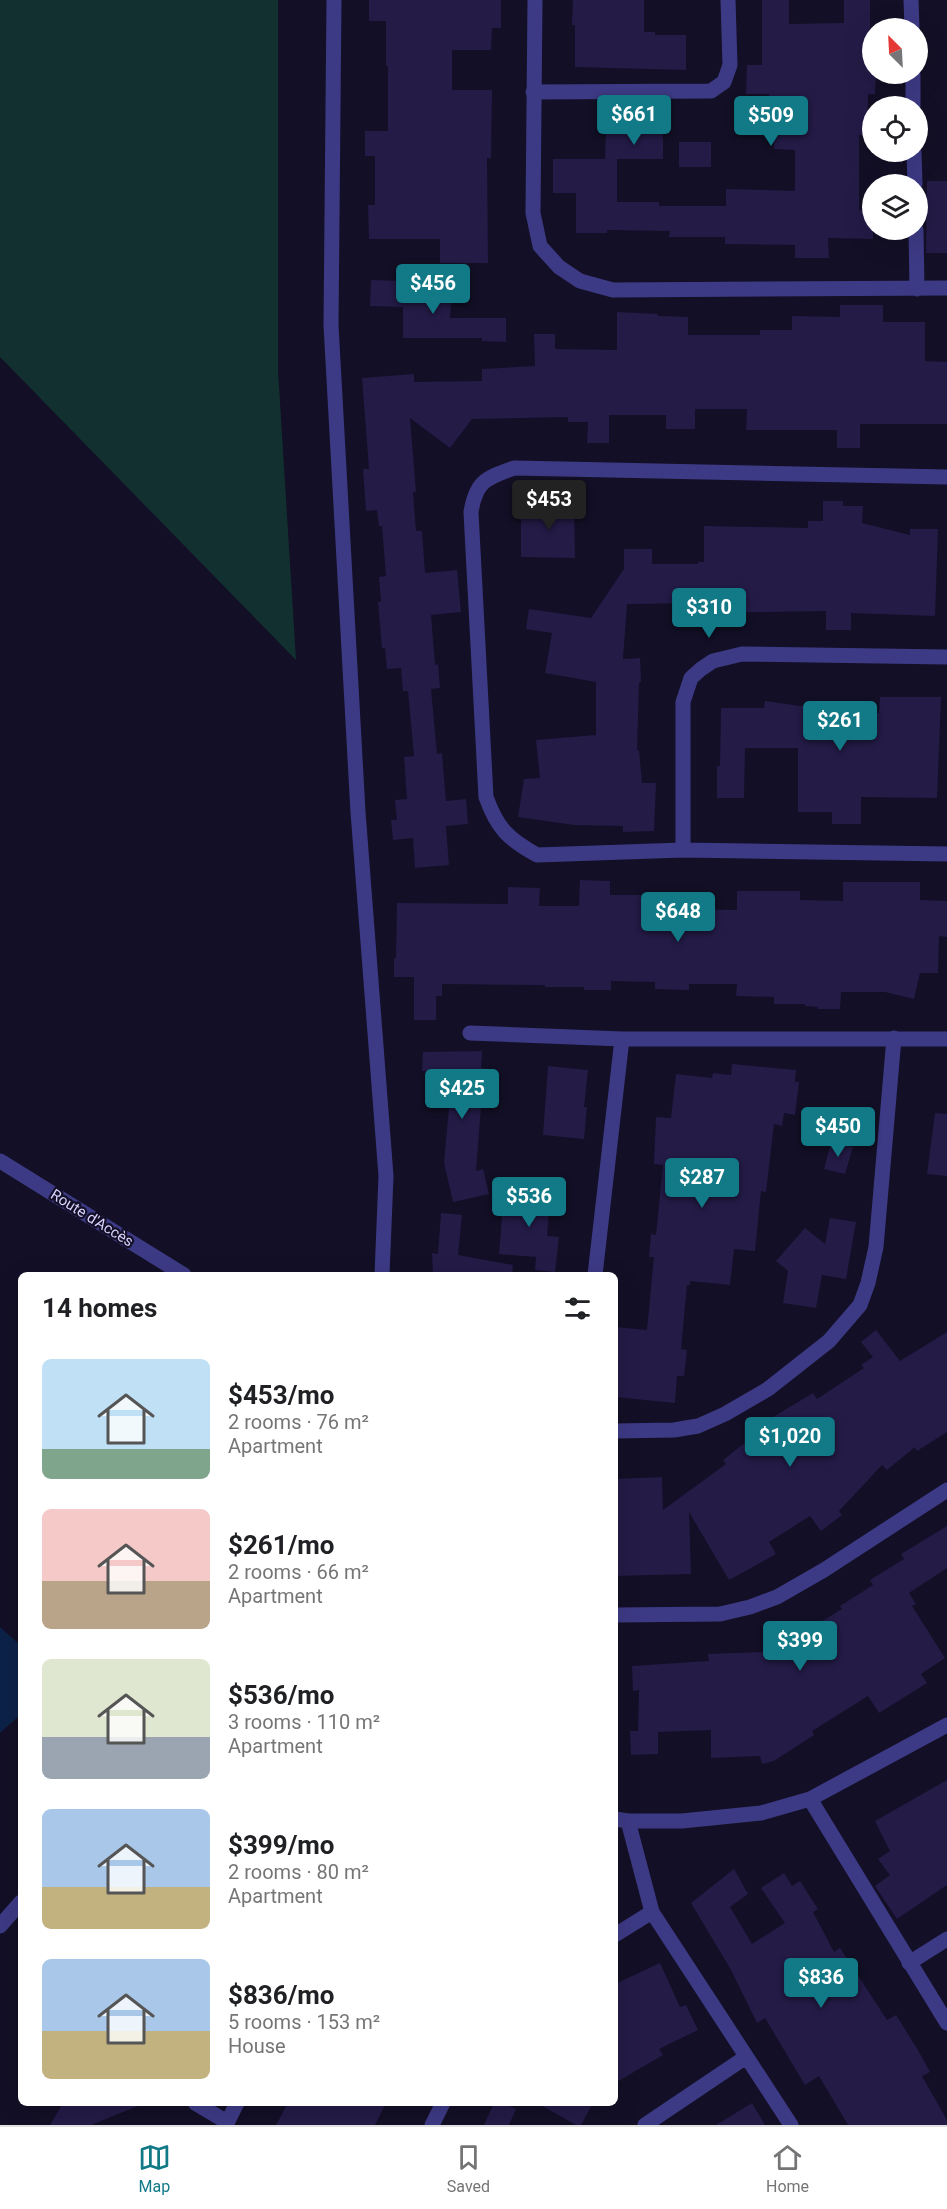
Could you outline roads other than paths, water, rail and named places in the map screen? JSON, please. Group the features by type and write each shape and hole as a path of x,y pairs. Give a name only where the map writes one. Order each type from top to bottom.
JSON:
{"street":[{"path":"334,0 331,325 358,812 386,1176 382,1272"},
{"path":"535,0 533,213 540,246 559,267 580,281 613,290 947,288"},
{"path":"533,92 711,91 724,82 730,65 729,0"},
{"path":"911,0 912,18"},
{"path":"916,240 917,289"},
{"path":"947,477 514,468 490,477 474,493 471,512 486,797 492,814 502,831 516,844 537,855 683,850 947,854"},
{"path":"683,850 683,702 691,678 701,669 713,661 742,654 947,657"},
{"path":"470,1033 622,1039 947,1039"},
{"path":"618,1431 674,1430 698,1426 725,1414 768,1389 829,1341 860,1305 876,1247 894,1038"},
{"path":"595,1272 622,1039"},
{"name":"Route d'Accès","path":"0,1161 179,1272"},
{"path":"618,1615 720,1614 759,1604 777,1597 824,1570 947,1490"},
{"path":"791,2125 652,1912 622,1820 682,1821 760,1813 810,1799 947,1725"},
{"path":"810,1799 947,2023"},
{"path":"0,1926 18,1905"},
{"path":"618,1933 652,1912"},
{"path":"909,1963 947,1939"},
{"path":"645,2125 746,2056"},
{"path":"200,2106 226,2123 235,2106"},
{"path":"432,2125 442,2106"}],"water":[{"path":"0,1627 18,1643 18,1717 0,1733"}]}
